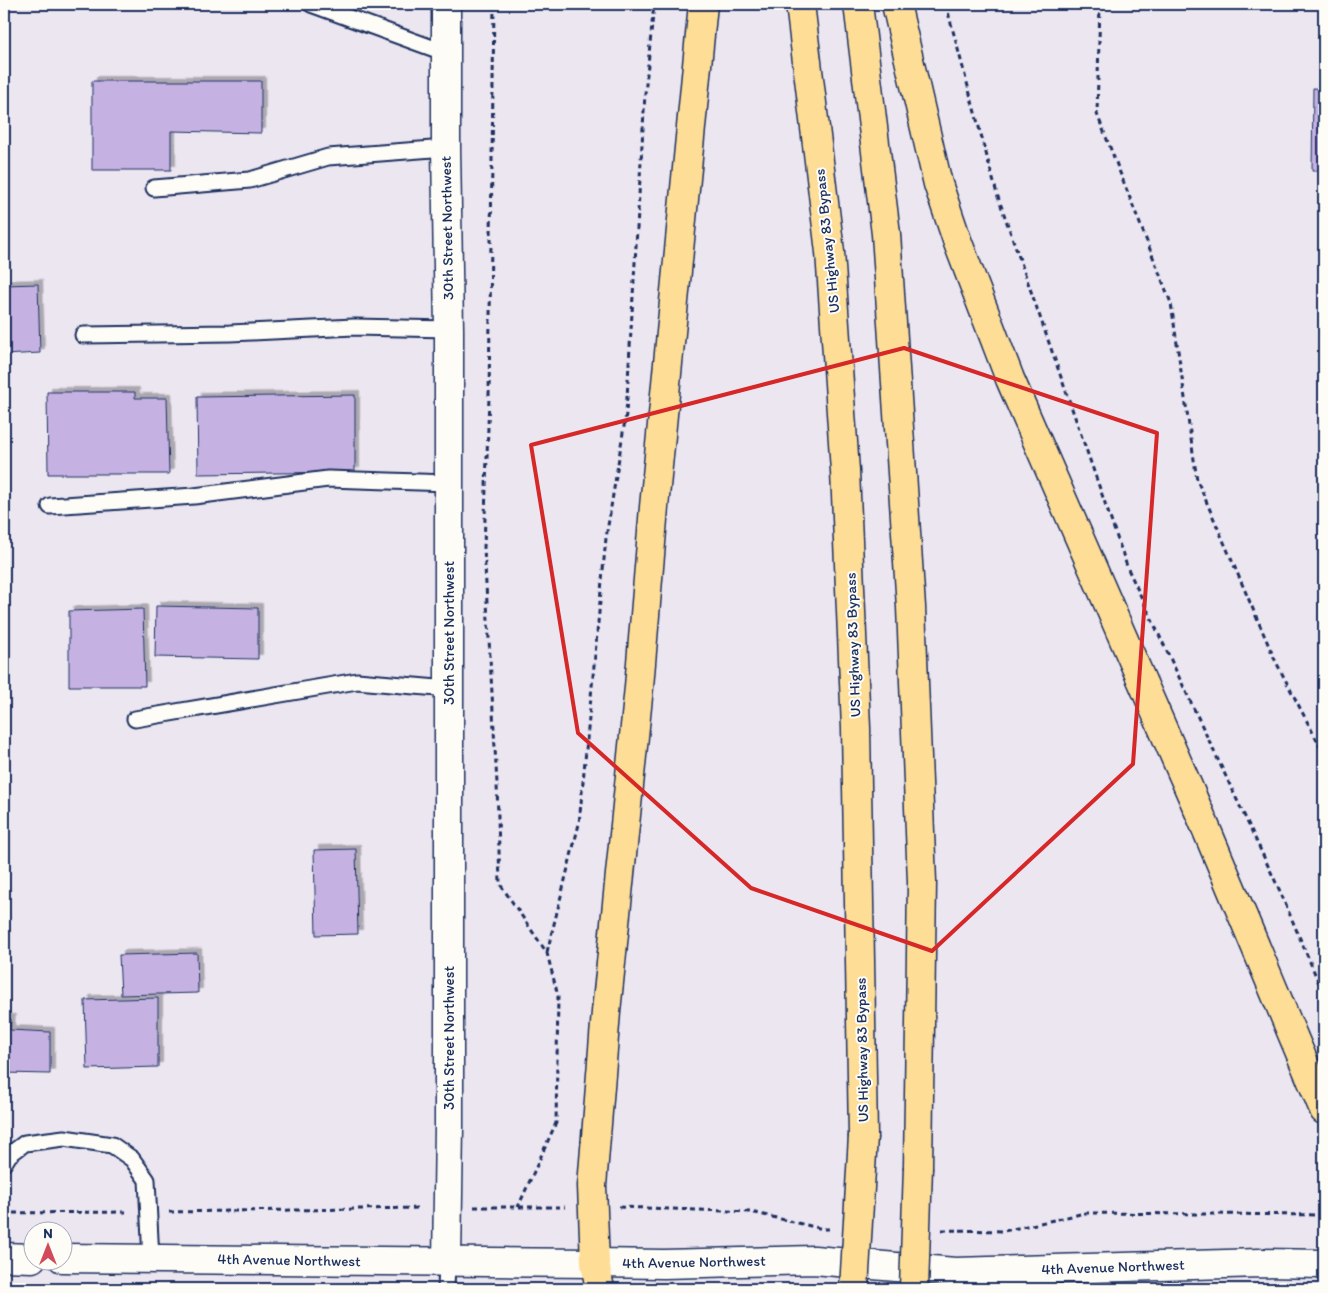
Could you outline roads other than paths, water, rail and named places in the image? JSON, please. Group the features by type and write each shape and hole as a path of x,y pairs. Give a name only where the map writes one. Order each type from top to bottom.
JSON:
{"highway":[{"path":"600,1289 595,1263 592,1186 606,1012 639,687 654,507 703,4"},
{"name":"US Highway 83 Bypass","path":"800,4 830,252 845,471 856,728 863,1136 854,1289"},
{"path":"858,4 886,234 911,607 922,882 918,1167 914,1289"},
{"path":"896,4 938,184 958,243 1010,379 1200,814 1324,1110"}],"street":[{"name":"30th Street Northwest","path":"446,4 450,1126 447,1262"},
{"path":"4,1257 22,1258"},
{"name":"4th Avenue Northwest","path":"72,1258 664,1264 814,1260 955,1272 1260,1263 1324,1264"}],"lane":[{"path":"311,4 446,53"},
{"path":"154,188 250,180 328,157 446,148"},
{"path":"83,335 230,333 354,327 448,329"},
{"path":"50,506 194,496 328,479 449,483"},
{"path":"135,719 357,681 449,689"},
{"path":"4,1163 9,1155 25,1143 64,1138 112,1145 132,1159 147,1180 152,1259"},
{"path":"446,1289 447,1262"}]}
